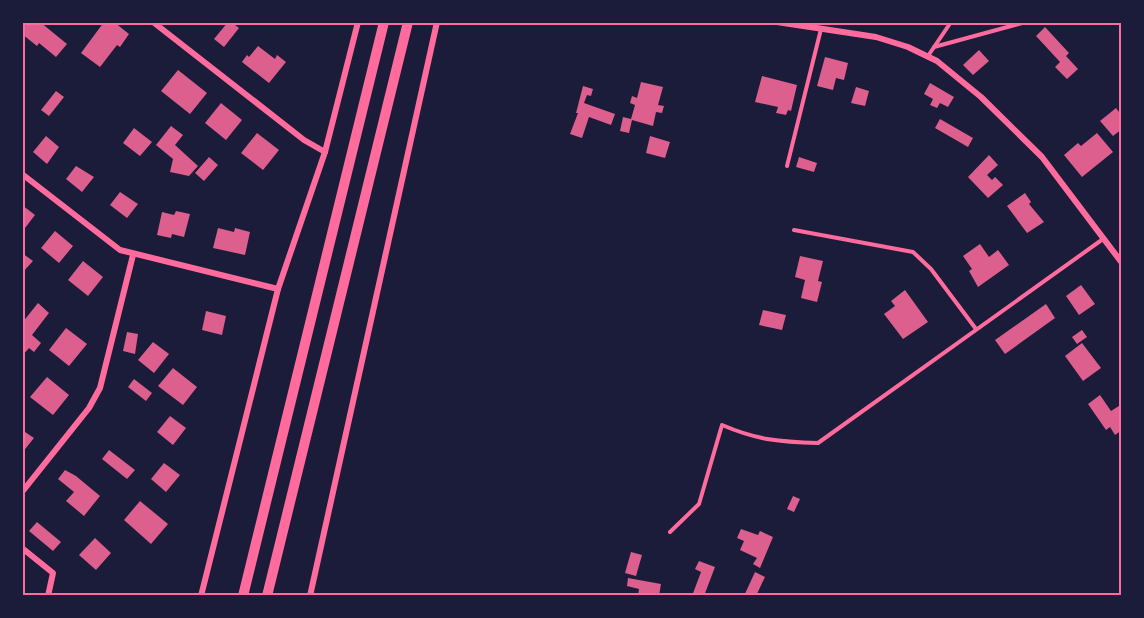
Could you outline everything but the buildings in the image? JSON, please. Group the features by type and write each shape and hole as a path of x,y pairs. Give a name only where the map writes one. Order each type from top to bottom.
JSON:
{"main road":[{"path":"243,596 384,22"},
{"path":"267,596 408,22"}],"street":[{"path":"153,22 304,140 326,152"},
{"path":"201,596 278,289 326,152 358,22"},
{"path":"310,596 437,22"},
{"path":"777,22 895,42 928,56 956,75 1027,141 1058,176 1122,263"},
{"path":"22,174 120,250 278,289"},
{"path":"22,492 95,399 100,388 133,255"},
{"path":"22,548 53,573 48,596"}],"lane":[{"path":"928,56 951,22"},
{"path":"934,47 1026,22"},
{"path":"787,166 821,29"},
{"path":"794,230 913,252 931,269 976,329"},
{"path":"670,532 699,504 722,424 748,436 782,442 818,443 1103,239"}]}
